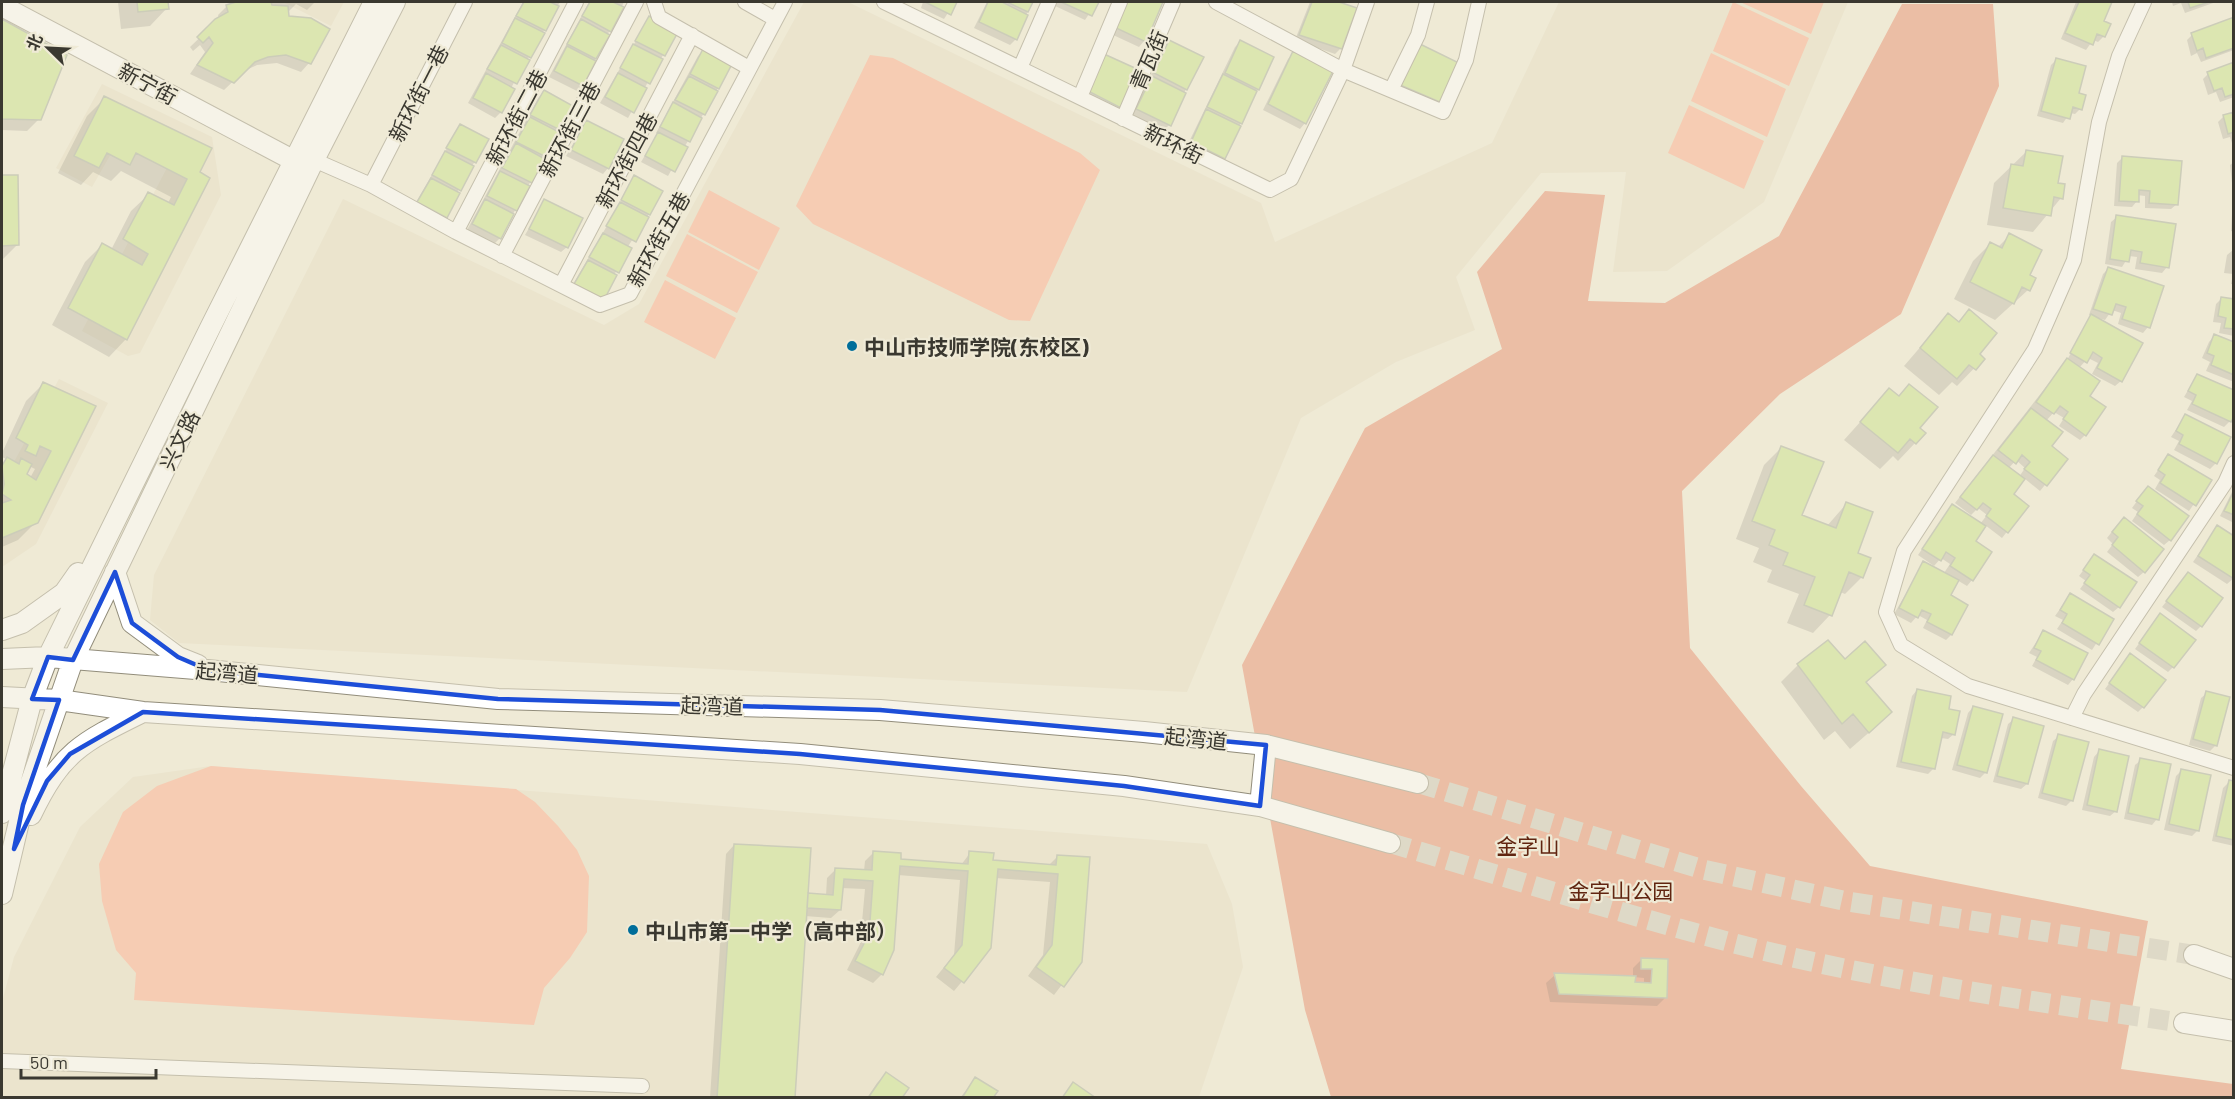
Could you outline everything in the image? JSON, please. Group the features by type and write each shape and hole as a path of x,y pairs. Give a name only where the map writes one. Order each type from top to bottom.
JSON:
{"main road":[{"path":"18,2 304,160"},
{"name":"兴文路","path":"2,894 23,804 73,660 304,160 374,2"},
{"name":"兴文路","path":"2,813 32,699 48,657 96,558 304,160 395,2"},
{"name":"新宁街","path":"2,6 304,160"},
{"path":"2,630 22,623 64,593 76,575 96,558"},
{"path":"115,572 132,623 178,657 208,670"},
{"name":"起湾道","path":"2,659 48,657 208,670 498,699 880,710 1266,745 1418,783"},
{"name":"起湾道","path":"2,697 59,700 143,712 800,754 1124,786 1260,806 1390,843"},
{"path":"14,849 47,781 69,754 105,730 143,712"},
{"path":"1260,806 1266,745"},
{"path":"2194,955 2234,969"},
{"path":"2184,1023 2234,1031"}],"street":[{"name":"新环街一巷","path":"371,185 465,2"},
{"name":"新环街二巷","path":"456,232 576,2"},
{"name":"新环街三巷","path":"502,256 636,2"},
{"path":"654,2 659,17 749,68"},
{"path":"745,2 776,19"},
{"name":"新环街五巷","path":"304,160 371,185 456,232 600,305 630,294 784,2"},
{"name":"新环街","path":"884,2 1270,190 1291,179 1343,70 1367,2"},
{"path":"1020,68 1050,2"},
{"path":"1080,97 1120,2"},
{"name":"青瓦街","path":"1123,119 1173,2"},
{"path":"1216,2 1343,70 1443,112 1466,60 1479,2"},
{"path":"1390,90 1418,35 1427,2"},
{"path":"2144,2 2119,56 2099,122 2074,260 2035,349 1904,551 1886,612 1901,645 1968,686 2234,768"},
{"name":"新环街四巷","path":"561,285 692,36"},
{"path":"2072,718 2084,694 2225,483 2234,463"},
{"path":"2,1061 642,1086"}],"highlighted area":[{"path":"115,572 132,623 178,657 208,670 498,699 880,710 1266,745 1260,806 1124,786 800,754 143,712 70,754 47,781 14,849 23,805 59,700 32,699 48,657 73,660"}],"shaded area":[{"path":"283,2 344,2 331,26"},
{"name":"中山市技师学院(东校区)","path":"804,2 848,2 1261,203 1275,242 1492,143 1559,2 1848,2 1764,202 1667,271 1613,272 1626,172 1541,173 1456,277 1475,330 1396,362 1301,418 1187,692 179,643 150,620 154,575 343,199 604,325 639,304"},
{"path":"1733,2 1809,38 1789,86 1713,51"},
{"path":"1740,2 1824,2 1811,34"},
{"path":"1711,53 1786,89 1767,137 1691,101"},
{"path":"870,55 893,58 1080,153 1100,170 1030,321 1009,320 813,224 796,206"},
{"path":"102,84 212,137 221,195 140,353 128,356 82,331 170,162 120,138 92,187 56,168"},
{"path":"1689,105 1764,141 1744,189 1668,153"},
{"path":"709,190 780,228 759,270 688,232"},
{"path":"687,234 758,272 737,313 666,276"},
{"path":"665,280 736,318 715,359 644,322"},
{"path":"59,379 108,403 36,544 2,567 2,484"},
{"name":"中山市第一中学（高中部）","path":"211,766 1207,844 1232,904 1243,967 1199,1097 2,1098 2,1002 14,957 80,827 133,777"},
{"path":"211,766 516,789 535,802 577,850 589,876 587,932 570,958 544,988 534,1025 134,1000 136,973 116,950 102,901 99,864 123,812 157,786"}],"green space":[{"name":"金字山","path":"1902,4 1993,4 1999,86 1901,314 1780,394 1682,491 1690,648 1801,786 1870,866 2148,921 2121,1069 2233,1084 2233,1097 1331,1097 1305,1010 1242,665 1365,428 1502,349 1477,272 1545,191 1605,195 1588,301 1665,303 1779,236"}],"building":[{"path":"137,2 168,2 169,9 138,12"},
{"path":"236,2 271,2 272,5 288,6 289,16 311,18 330,29 311,64 286,55 268,57 255,62 234,83 197,65 213,43 209,37 203,43 197,37 215,19 228,12 226,5"},
{"path":"524,2 550,2 559,6 546,31 516,16"},
{"path":"590,2 613,2 624,7 611,32 582,16"},
{"path":"925,2 957,2 951,15"},
{"path":"988,2 1002,2 1028,15 1017,40 979,22"},
{"path":"1007,2 1033,2 1028,12"},
{"path":"1061,2 1099,2 1092,16"},
{"path":"1127,2 1163,2 1146,42 1116,28"},
{"path":"1312,2 1339,2 1357,8 1342,49 1299,35"},
{"path":"2079,2 2112,2 2104,21 2111,24 2105,37 2097,34 2093,45 2065,33"},
{"path":"2188,2 2209,2 2190,8"},
{"path":"649,16 678,32 665,56 635,41"},
{"path":"2234,17 2234,48 2206,58 2203,48 2197,51 2191,33"},
{"path":"515,18 545,33 531,58 502,43"},
{"path":"2,19 67,55 41,120 2,119"},
{"path":"581,19 610,35 596,59 567,44"},
{"path":"1169,40 1204,57 1187,90 1154,73"},
{"path":"1240,40 1274,57 1259,90 1225,73"},
{"path":"633,44 663,59 650,84 620,68"},
{"path":"1420,44 1459,63 1442,103 1400,85"},
{"path":"501,45 530,60 517,84 487,69"},
{"path":"567,46 596,61 583,86 554,71"},
{"path":"703,49 732,64 719,89 690,74"},
{"path":"1293,51 1333,71 1306,124 1268,104"},
{"path":"1104,54 1137,69 1121,108 1088,91"},
{"path":"2056,58 2086,66 2079,93 2086,95 2082,110 2073,107 2070,119 2041,111"},
{"path":"2234,62 2234,94 2225,97 2222,88 2214,91 2207,72"},
{"path":"486,73 515,89 502,113 473,98"},
{"path":"618,73 647,88 634,113 605,97"},
{"path":"1223,74 1257,91 1242,124 1207,107"},
{"path":"689,76 718,91 705,115 675,100"},
{"path":"1152,76 1186,93 1171,126 1136,109"},
{"path":"544,90 573,106 560,130 530,115"},
{"path":"104,96 212,148 200,172 210,178 127,340 68,308 102,243 142,265 148,254 123,239 148,192 174,205 187,179 136,153 130,165 107,153 99,168 74,156"},
{"path":"673,102 702,118 690,142 660,127"},
{"path":"1206,109 1241,126 1225,159 1191,142"},
{"path":"2234,112 2234,132 2228,134 2223,115"},
{"path":"530,117 559,132 546,157 516,142"},
{"path":"586,120 624,139 609,169 571,150"},
{"path":"460,124 489,139 476,163 446,148"},
{"path":"658,132 688,147 675,172 645,156"},
{"path":"516,143 545,159 532,183 502,168"},
{"path":"2026,150 2063,156 2058,183 2065,184 2063,199 2054,197 2051,216 2003,208 2011,164 2023,166"},
{"path":"445,151 474,166 461,191 432,175"},
{"path":"2122,156 2182,161 2178,205 2149,203 2150,191 2139,190 2139,202 2119,201"},
{"path":"500,171 530,186 517,211 487,196"},
{"path":"2,175 18,175 19,245 2,246"},
{"path":"634,175 663,191 650,215 621,200"},
{"path":"431,178 460,193 447,218 417,202"},
{"path":"485,199 514,214 501,239 472,224"},
{"path":"544,199 583,218 568,248 529,229"},
{"path":"620,202 649,217 636,242 606,226"},
{"path":"2116,215 2176,224 2169,268 2140,263 2142,252 2131,250 2129,262 2110,259"},
{"path":"603,233 632,248 619,273 589,257"},
{"path":"2009,233 2042,250 2030,275 2036,278 2030,291 2022,287 2014,304 1970,282 1990,242 2002,248"},
{"path":"588,260 617,275 604,300 574,284"},
{"path":"2108,267 2164,286 2150,328 2122,319 2126,307 2116,304 2112,315 2093,309"},
{"path":"2221,297 2234,299 2234,329 2224,328 2226,318 2218,316"},
{"path":"1969,309 1997,333 1980,354 1985,359 1976,370 1969,365 1957,379 1920,348 1948,313 1959,322"},
{"path":"2091,314 2143,343 2122,382 2097,368 2102,358 2093,352 2087,363 2070,353"},
{"path":"2214,334 2234,342 2234,375 2211,365 2214,356 2207,353"},
{"path":"2067,358 2100,381 2090,396 2106,407 2086,436 2063,419 2068,412 2060,406 2054,414 2036,402"},
{"path":"2197,374 2234,390 2234,416 2231,422 2192,404 2196,395 2188,391"},
{"path":"43,382 96,406 38,523 2,538 2,503 11,500 2,494 4,484 2,466 7,457 19,464 21,458 32,464 27,474 36,480 51,451 40,446 36,456 25,451 28,445 16,438"},
{"path":"1909,384 1938,407 1920,428 1926,433 1916,444 1910,439 1898,453 1860,422 1889,388 1899,396"},
{"path":"2031,408 2063,432 2052,446 2068,459 2047,486 2024,469 2030,462 2022,455 2016,464 1998,450"},
{"path":"2185,414 2231,437 2217,464 2179,444 2183,435 2176,431"},
{"path":"1781,446 1824,462 1802,515 1836,528 1846,502 1873,512 1858,553 1871,558 1863,578 1849,572 1832,616 1804,605 1815,577 1783,565 1788,553 1769,545 1775,530 1752,521"},
{"path":"2168,454 2212,480 2196,506 2160,483 2165,475 2158,470"},
{"path":"1993,455 2025,479 2014,494 2029,506 2008,533 1986,516 1991,509 1983,503 1977,510 1960,497"},
{"path":"2148,486 2189,516 2171,541 2137,514 2143,506 2136,501"},
{"path":"2234,491 2234,515 2224,511"},
{"path":"1952,504 1986,526 1976,541 1992,552 1973,581 1950,566 1955,558 1946,552 1941,561 1922,549"},
{"path":"2124,517 2164,549 2145,573 2112,545 2118,537 2112,532"},
{"path":"2217,525 2234,536 2234,579 2198,556"},
{"path":"2094,554 2137,582 2120,608 2084,583 2090,575 2083,570"},
{"path":"1923,561 1959,580 1951,595 1968,605 1952,635 1927,622 1931,614 1922,610 1918,618 1899,608"},
{"path":"2188,572 2223,598 2202,627 2166,601"},
{"path":"2070,593 2114,619 2099,645 2062,623 2067,614 2060,610"},
{"path":"2160,613 2196,640 2174,668 2139,643"},
{"path":"2043,630 2088,653 2074,680 2036,660 2041,651 2034,648"},
{"path":"1828,640 1845,659 1865,641 1886,665 1866,682 1892,712 1869,733 1853,714 1842,724 1797,664"},
{"path":"2130,653 2166,680 2144,708 2109,683"},
{"path":"1917,689 1951,696 1949,709 1960,711 1955,735 1943,732 1935,769 1901,762"},
{"path":"2206,691 2230,697 2217,746 2193,739"},
{"path":"1973,706 2003,714 1987,773 1957,765"},
{"path":"2013,717 2044,726 2028,784 1997,776"},
{"path":"2058,734 2089,742 2073,801 2042,793"},
{"path":"2099,749 2129,756 2117,812 2087,805"},
{"path":"2140,758 2171,764 2159,820 2128,813"},
{"path":"2181,769 2211,775 2199,831 2169,824"},
{"path":"2229,780 2234,781 2234,840 2216,836"},
{"path":"734,844 811,848 795,1098 717,1098"},
{"path":"873,851 901,853 901,859 968,864 969,851 994,853 993,860 1056,865 1057,855 1090,857 1082,962 1064,987 1036,967 1052,945 1058,874 998,869 991,948 964,983 944,968 962,945 968,871 900,866 894,950 883,975 855,961 869,934 873,881 844,879 841,910 807,908 808,893 833,895 835,868 872,870"},
{"path":"1641,958 1668,959 1667,998 1559,994 1554,973 1636,976 1635,982 1651,983 1652,969 1641,969"},
{"path":"886,1072 909,1088 902,1098 868,1098"},
{"path":"975,1077 998,1091 993,1098 962,1098"},
{"path":"1073,1082 1096,1098 1062,1098"}],"tunnel":[{"path":"1418,783 1705,870 1845,901 2194,955"},
{"path":"1390,843 1644,919 1785,956 1955,989 2184,1023"}],"place":[{"name":"中山市技师学院(东校区)","path":"852,346"},
{"name":"中山市第一中学（高中部）","path":"633,930"}],"park label":[{"name":"金字山公园","path":"1621,890"}]}
